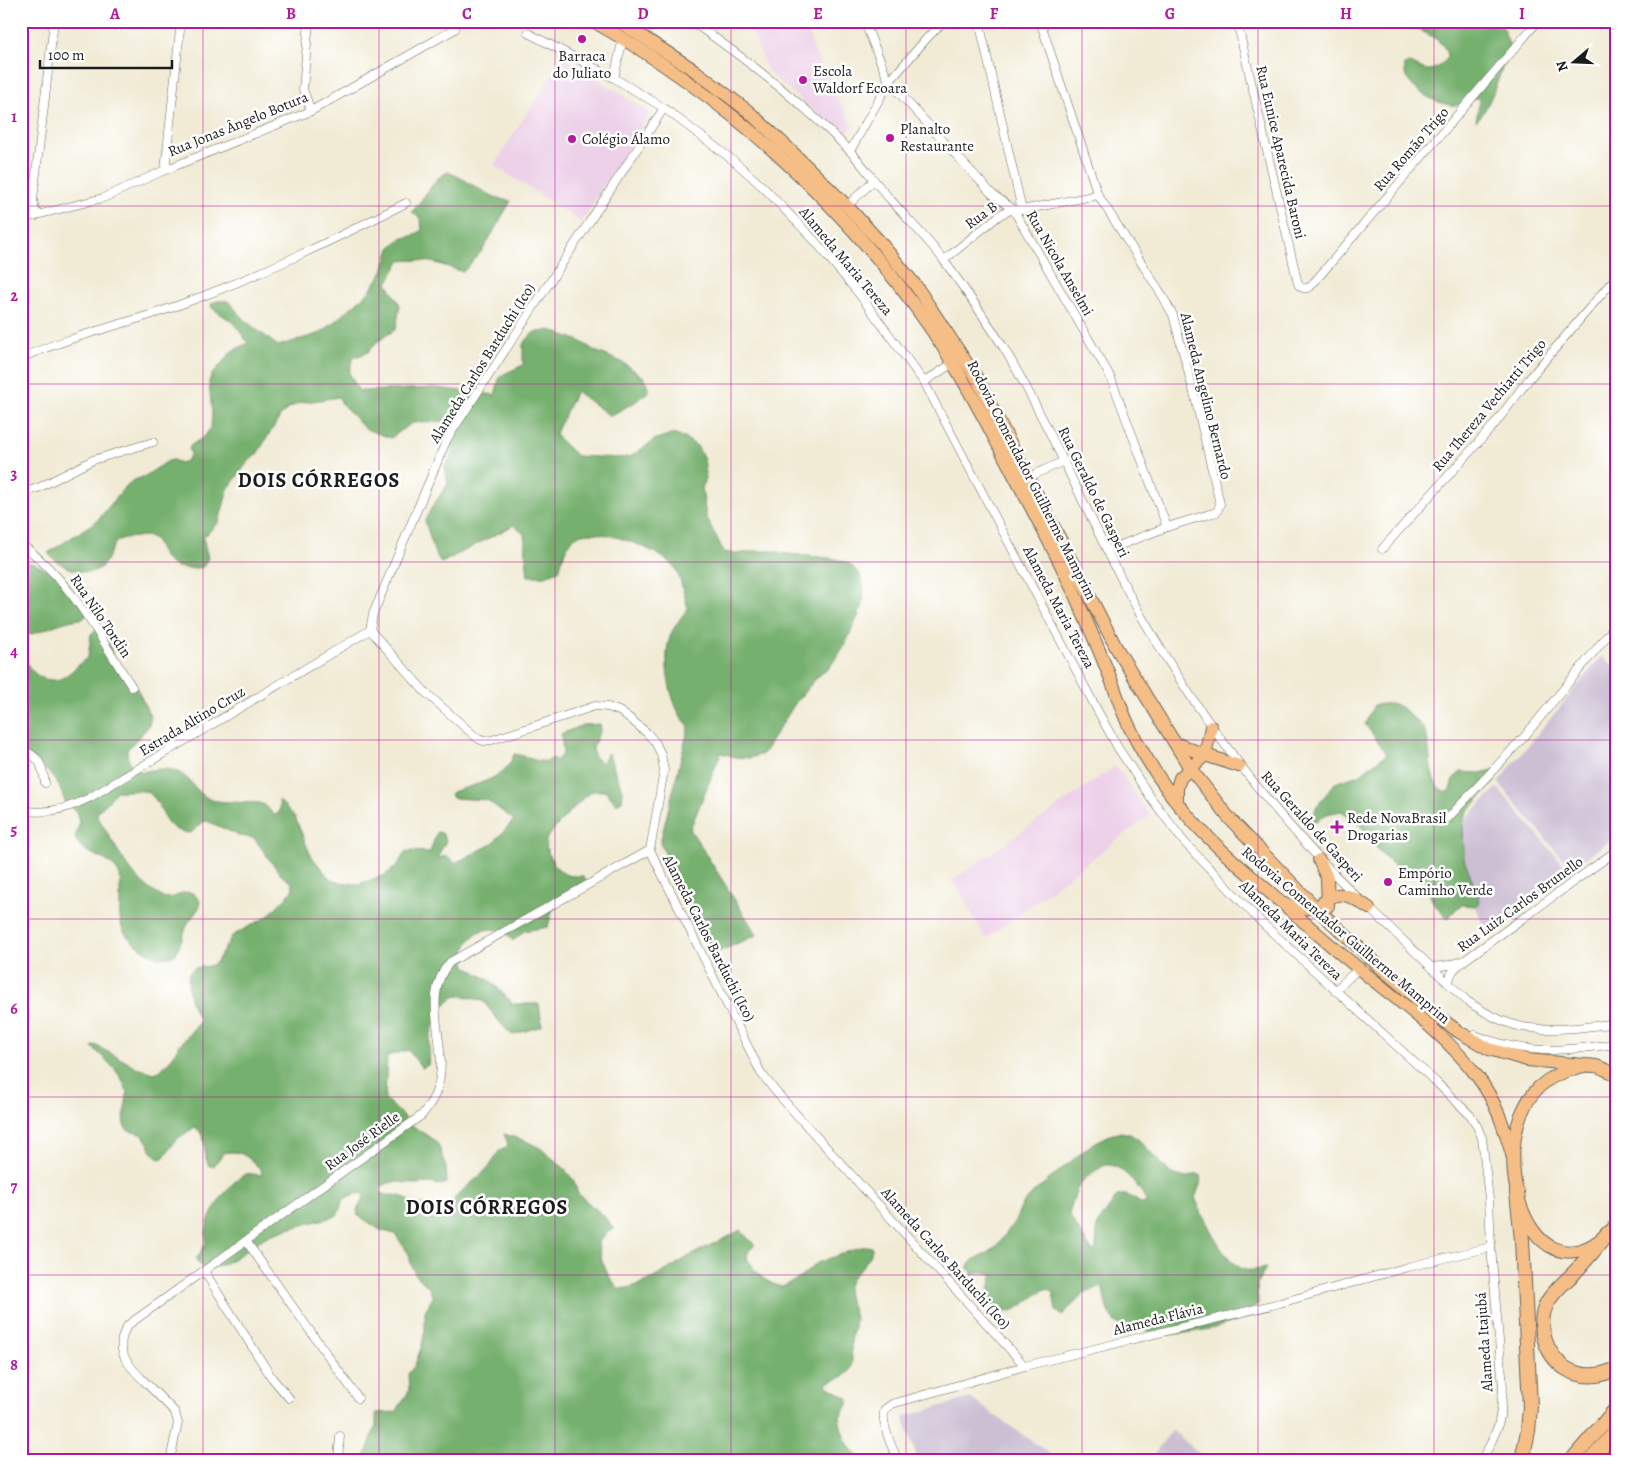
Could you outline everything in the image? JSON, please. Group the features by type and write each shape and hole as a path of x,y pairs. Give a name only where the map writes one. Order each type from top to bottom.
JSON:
{"highway":[{"path":"1517,1192 1522,1240 1530,1407 1528,1431 1522,1460"},
{"path":"1611,1229 1549,1300 1544,1314 1543,1329 1544,1338 1551,1353 1557,1361 1570,1371 1595,1376 1606,1374 1616,1369"},
{"path":"1572,1460 1616,1409"},
{"path":"1590,1460 1616,1431"}],"main road":[{"name":"Rodovia Comendador Guilherme Mamprim","path":"593,21 624,38 690,82 745,126 826,202 904,291 953,363 976,402 1073,589 1131,731 1177,803 1232,860 1283,903 1305,925 1433,1028 1455,1050 1479,1078 1490,1096 1504,1124 1513,1158"},
{"name":"Rodovia Comendador Guilherme Mamprim","path":"618,21 694,70 748,111 847,206 916,286 976,378 1117,649 1190,768 1228,818 1316,907 1330,918 1381,968 1459,1032 1489,1049 1527,1060 1595,1066"},
{"path":"1177,803 1180,778 1205,755 1211,727"},
{"path":"1175,743 1239,766"},
{"path":"1319,860 1327,878 1330,918"},
{"path":"1283,903 1297,908 1316,907 1328,898 1350,896 1369,908"},
{"path":"1611,1229 1592,1246 1582,1250 1571,1252 1551,1248 1528,1224 1517,1192 1513,1158 1516,1130 1522,1110 1535,1089 1557,1074 1576,1068 1595,1066 1616,1075"}],"street":[{"path":"36,216 33,199 54,21"},
{"path":"164,170 181,21"},
{"path":"309,21 303,89 311,111"},
{"name":"Rua Geraldo de Gasperi","path":"691,21 728,47 817,119 850,151 873,181 944,260 1006,353 1064,460 1140,613 1211,727 1239,766 1319,860 1467,1001 1486,1013 1499,1020 1523,1027 1578,1028 1616,1023"},
{"name":"Rua Nicola Anselmi","path":"864,21 889,82 992,194 1017,210 1110,376 1168,527"},
{"path":"850,151 889,82 944,21"},
{"path":"979,21 1017,210"},
{"name":"Alameda Angelino Bernardo","path":"1040,21 1098,196 1173,315 1196,397 1220,504 1216,512 1168,527 1108,550"},
{"name":"Rua Eunice Aparecida Baroni","path":"1237,21 1298,284 1301,288"},
{"name":"Rua Romão Trigo","path":"1301,288 1310,287 1538,21"},
{"name":"Rua Jonas Ângelo Botura","path":"21,219 103,198 164,170 311,111 454,29"},
{"name":"Alameda Maria Tereza","path":"528,33 614,78 664,108 734,161 764,188 815,241 859,294 924,382 1095,706 1118,748 1151,798 1184,842 1223,884 1335,991 1437,1083 1474,1121 1482,1138 1489,1199 1491,1247"},
{"path":"614,78 624,38"},
{"name":"Alameda Carlos Barduchi (Ico)","path":"664,108 447,439 374,614 370,630 425,692 477,738 483,741 492,740 595,706 608,707 619,711 647,733 655,742 664,770 650,850 761,1072 776,1092 1025,1366"},
{"path":"847,206 873,181"},
{"name":"Rua B","path":"944,260 1001,214 1098,196"},
{"path":"21,358 73,338 186,303 327,243 406,203"},
{"name":"Rua Thereza Vechiatti Trigo","path":"1382,549 1494,425 1529,380 1616,277"},
{"path":"924,382 953,363"},
{"path":"21,493 38,488 93,460 153,442"},
{"path":"1029,477 1064,460"},
{"name":"Rua Nilo Tordin","path":"21,544 53,571 70,590 132,687"},
{"path":"1448,818 1524,737 1616,625"},
{"name":"Estrada Altino Cruz","path":"21,810 34,812 50,811 84,801 370,630"},
{"path":"21,749 37,759 43,766 45,783"},
{"path":"1151,798 1167,787"},
{"name":"Rua José Rielle","path":"170,1460 178,1423 177,1417 175,1412 128,1365 122,1351 122,1338 128,1325 422,1115 436,1093 440,1078 435,998 437,983 442,971 450,962 650,850"},
{"name":"Rua Luiz Carlos Brunello","path":"1449,984 1450,975 1465,960 1616,851"},
{"path":"1432,967 1449,965 1465,960"},
{"path":"1335,991 1358,969"},
{"path":"1459,1032 1472,1034 1505,1046 1542,1051 1560,1051 1616,1044"},
{"path":"246,1241 358,1398"},
{"name":"Alameda Flávia","path":"898,1460 883,1418 885,1409 888,1406 1025,1366 1271,1305 1408,1267 1491,1247"},
{"name":"Alameda Itajubá","path":"1481,1460 1490,1446 1498,1426 1503,1387 1491,1247"},
{"path":"204,1271 272,1378 289,1398"},
{"path":"338,1460 340,1436"}],"shaded area":[{"name":"Escola Waldorf Ecoara","path":"748,21 803,21 822,70 853,126 848,131 840,131 768,72"},
{"name":"Colégio Álamo","path":"563,57 650,113 581,222 494,165"},
{"path":"1602,656 1616,668 1616,836 1571,869 1498,782"},
{"path":"1115,766 1150,815 986,939 953,880"},
{"path":"1497,787 1570,872 1486,937 1453,832"},
{"path":"970,1398 1059,1460 920,1460 917,1457 903,1417"},
{"path":"1172,1430 1207,1460 1149,1460"}],"green space":[{"path":"1399,21 1500,21 1510,47 1487,107 1476,121 1480,98 1459,105 1444,104 1435,101 1412,86 1407,79 1405,65 1409,63 1429,70 1436,68 1447,59 1446,51 1437,40"},
{"path":"447,172 494,197 511,201 482,251 463,272 425,261 400,261 387,283 400,305 396,329 377,342 368,352 353,358 349,373 359,391 437,388 495,395 500,376 523,365 523,344 533,333 550,330 580,341 595,351 622,362 645,378 649,391 635,402 610,416 576,391 555,435 577,456 630,457 656,439 672,434 685,438 697,446 704,459 706,473 702,489 706,517 724,552 738,554 755,551 773,551 837,559 850,564 860,575 864,588 862,607 845,645 829,668 817,677 796,702 763,754 750,758 735,757 721,753 690,829 757,935 713,954 660,843 689,726 681,717 675,704 667,672 669,639 688,608 677,571 668,561 630,541 588,533 574,538 565,551 559,571 545,576 528,576 524,534 514,525 441,563 434,551 425,521 448,484 445,467 454,450 445,421 412,423 391,438 365,429 342,404 339,397 299,403 281,415 257,454 248,462 228,489 219,522 203,538 208,558 203,567 185,568 172,565 163,555 155,539 146,536 121,539 113,547 103,565 97,570 90,572 82,572 66,567 48,553 98,520 132,481 145,476 168,461 173,460 181,463 186,461 191,454 190,446 205,436 211,427 212,414 209,382 211,376 232,351 248,343 234,323 212,308 211,304 217,301 228,301 248,323 278,346 321,333 369,292 383,271 390,248 400,239 415,235 422,230 421,219 412,212 437,179"},
{"path":"25,562 35,564 65,580 87,615 83,619 61,623 24,636 25,657 32,671 45,679 60,679 88,657 91,634 97,629 102,629 109,642 114,662 133,680 151,718 148,727 127,750 129,761 133,766 142,772 158,769 173,770 183,775 209,799 225,802 259,803 265,805 274,815 278,814 280,808 279,800 295,817 311,856 330,879 344,883 359,884 385,875 397,866 406,851 430,852 437,832 442,833 446,841 438,856 439,858 447,855 455,863 492,844 514,820 487,800 453,798 450,794 489,780 497,775 510,763 514,754 539,761 553,758 556,761 563,753 561,734 583,725 600,724 601,729 593,746 594,757 602,763 608,753 623,792 622,801 616,804 606,791 591,792 567,815 546,840 547,850 555,866 567,875 583,876 586,880 585,887 556,906 552,911 548,927 524,931 513,941 503,932 492,929 485,930 472,937 466,950 466,966 492,982 513,1004 539,1004 542,1026 512,1035 483,1001 469,997 454,997 444,1006 436,1019 430,1038 428,1065 422,1068 408,1050 387,1056 385,1098 413,1126 438,1144 446,1168 447,1183 440,1185 392,1182 380,1189 381,1193 404,1197 416,1203 449,1206 458,1195 486,1170 499,1151 506,1148 508,1144 504,1134 540,1148 563,1167 574,1181 578,1194 603,1215 614,1229 606,1233 598,1243 605,1268 611,1280 620,1289 631,1287 653,1278 693,1254 740,1230 755,1245 748,1252 747,1258 753,1268 761,1277 782,1287 800,1278 817,1263 858,1248 872,1247 869,1258 853,1276 847,1290 855,1319 851,1339 851,1369 847,1374 826,1385 849,1399 848,1405 839,1418 846,1441 862,1460 364,1460 376,1425 376,1413 396,1412 409,1391 408,1374 415,1365 422,1345 425,1330 425,1311 433,1297 429,1288 415,1274 409,1254 395,1234 380,1230 358,1215 357,1210 364,1197 363,1194 358,1194 346,1198 342,1202 336,1216 265,1237 220,1266 210,1268 202,1266 196,1258 204,1248 208,1223 218,1203 229,1188 241,1177 246,1174 261,1175 262,1171 245,1156 235,1152 223,1153 214,1166 209,1166 204,1141 200,1132 195,1127 177,1139 163,1158 157,1157 142,1135 129,1131 125,1127 123,1119 127,1097 125,1085 115,1069 92,1047 95,1045 138,1068 154,1073 160,1071 200,1021 190,996 189,973 194,968 216,963 232,936 268,916 291,892 293,888 292,883 281,875 254,838 240,836 207,821 203,822 191,833 180,831 173,828 157,802 147,792 116,791 98,811 97,816 128,867 144,884 162,897 173,897 187,892 195,895 200,901 199,908 188,923 176,954 167,957 156,956 144,950 128,937 121,926 120,876 116,869 105,860 79,845 75,838 79,825 77,812 65,802 59,786 49,773 33,758 21,751 21,564"},
{"path":"1391,703 1398,705 1422,726 1428,742 1432,773 1440,788 1447,792 1450,790 1453,779 1461,772 1479,773 1493,770 1497,772 1495,781 1468,811 1463,822 1464,859 1478,895 1479,904 1475,906 1462,905 1448,919 1436,907 1433,901 1426,881 1423,864 1401,872 1379,851 1357,821 1341,811 1327,814 1312,823 1316,807 1335,783 1359,775 1387,754 1365,724 1374,705"},
{"path":"1121,1132 1130,1134 1139,1140 1171,1174 1186,1178 1197,1174 1200,1175 1201,1182 1195,1198 1209,1227 1227,1256 1245,1270 1266,1268 1257,1284 1258,1304 1240,1318 1222,1326 1173,1334 1154,1333 1116,1323 1108,1310 1103,1289 1099,1287 1085,1293 1062,1315 1056,1311 1053,1293 1047,1289 1020,1307 1008,1312 1002,1312 993,1307 988,1296 992,1274 985,1272 972,1275 968,1265 997,1246 1016,1219 1022,1205 1034,1192 1092,1144","holes":["1105,1165 1118,1168 1129,1176 1139,1188 1146,1203 1142,1204 1127,1195 1117,1196 1097,1225 1096,1250 1093,1251 1069,1215 1074,1197 1080,1185 1089,1175"]}],"place":[{"name":"Barraca do Juliato","path":"582,39"},
{"name":"Escola Waldorf Ecoara","path":"803,80"},
{"name":"Planalto Restaurante","path":"890,138"},
{"name":"Colégio Álamo","path":"572,139"},
{"name":"Rede NovaBrasil Drogarias","path":"1337,827"},
{"name":"Empório Caminho Verde","path":"1388,882"}],"district":[{"name":"DOIS CÓRREGOS","path":"319,480"},
{"name":"DOIS CÓRREGOS","path":"487,1207"}]}
